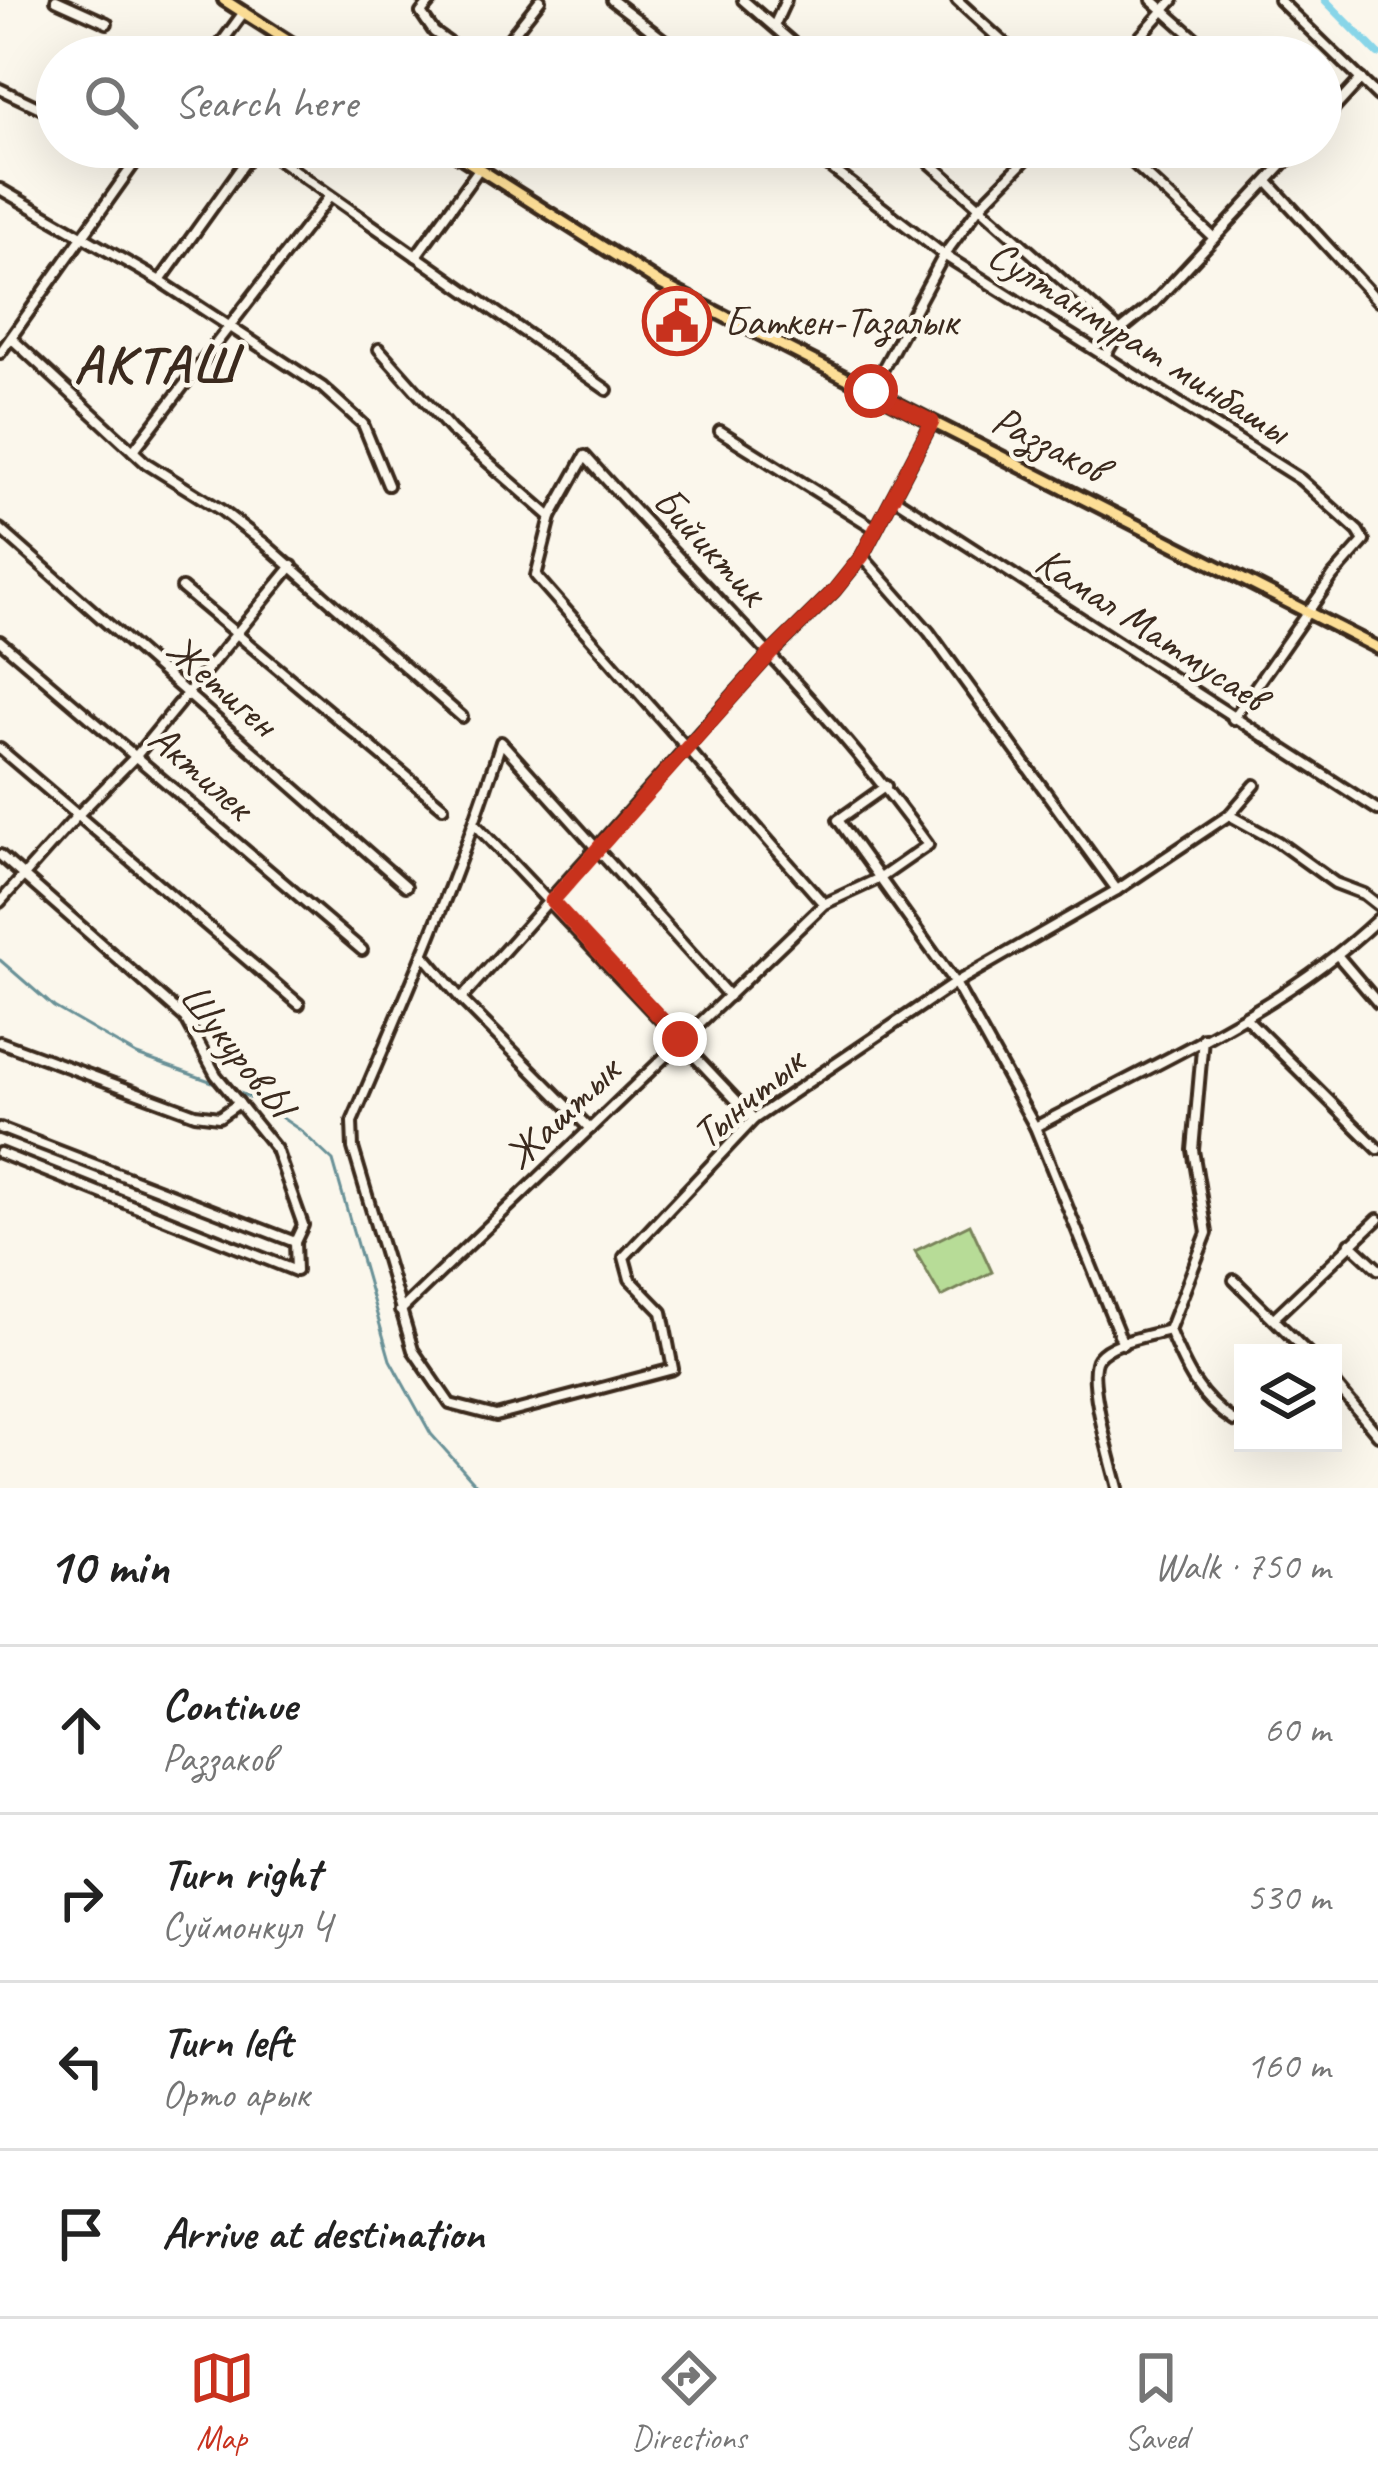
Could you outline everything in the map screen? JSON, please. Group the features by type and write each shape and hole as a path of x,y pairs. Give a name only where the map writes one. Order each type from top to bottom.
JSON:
{"main road":[{"path":"224,0 282,36"},
{"path":"233,0 245,11"},
{"name":"Раззаков","path":"475,168 661,284 1378,648"}],"street":[{"path":"56,0 107,23"},
{"path":"432,0 421,13 440,36"},
{"path":"512,36 540,0"},
{"path":"612,0 659,36"},
{"path":"743,0 785,36"},
{"path":"774,26 786,0"},
{"path":"957,0 996,36"},
{"path":"1152,0 1192,36"},
{"path":"1141,36 1173,0"},
{"path":"1279,0 1316,36"},
{"path":"227,36 245,11"},
{"path":"1342,61 1378,96"},
{"path":"1342,100 1361,79"},
{"path":"0,88 36,106"},
{"path":"0,353 131,168"},
{"path":"160,281 243,168"},
{"path":"289,168 608,391"},
{"name":"Султанмурат минбашы","path":"830,168 944,255 1300,479 1358,531 1364,541 1333,576 1310,613"},
{"path":"936,168 1120,331"},
{"path":"871,391 944,255 980,206 1017,168"},
{"path":"1139,168 1214,238"},
{"path":"1105,356 1120,331 1152,304 1280,168"},
{"path":"416,256 478,170"},
{"path":"1268,182 1378,301"},
{"path":"0,189 160,281 322,387 363,424 388,485"},
{"path":"134,451 330,196"},
{"path":"11,338 134,451 292,566 463,717"},
{"path":"379,349 451,430 551,517 536,576 824,904"},
{"path":"461,999 770,654 834,591 862,556 932,422"},
{"path":"720,431 876,529"},
{"name":"Бийиктик","path":"551,517 585,455 770,654 886,786 928,845"},
{"name":"Камал Матмусаев","path":"893,497 1378,810"},
{"name":"Жетиген","path":"0,529 406,886"},
{"path":"862,556 929,632 1118,890"},
{"path":"0,902 136,756 292,566"},
{"path":"182,588 443,807"},
{"path":"1233,719 1310,613"},
{"name":"Актилек","path":"0,641 362,950"},
{"path":"400,1311 353,1148 352,1122 424,955 501,742 729,996"},
{"path":"0,749 299,1004"},
{"name":"Тынчтык","path":"400,1311 413,1350 450,1404 496,1416 673,1369 662,1312 630,1279 624,1257 754,1119 955,983 1118,890 1229,815 1255,785"},
{"path":"886,786 838,820 955,983 1035,1127 1123,1344"},
{"path":"1229,815 1378,905"},
{"path":"475,824 754,1119"},
{"name":"Жаштык","path":"400,1311 824,904 882,877 928,845"},
{"name":"Шукуров.Ы","path":"0,855 185,1018 199,1048 276,1149 302,1225 295,1242 296,1271 0,1153"},
{"path":"1035,1127 1245,1017 1338,956 1378,919"},
{"path":"424,955 590,1130"},
{"path":"1338,956 1378,1004"},
{"path":"1245,1017 1378,1149"},
{"path":"1203,1038 1193,1150 1207,1233 1169,1330 1193,1382 1211,1406 1234,1420"},
{"path":"0,1042 195,1114 219,1117 239,1103"},
{"path":"0,1128 295,1242"},
{"path":"1275,1317 1378,1219"},
{"path":"1350,1244 1378,1269"},
{"path":"1234,1280 1300,1344"},
{"path":"1118,1488 1094,1371 1102,1353 1169,1330"},
{"path":"1342,1392 1378,1436"}],"green space":[{"path":"970,1224 992,1272 941,1297 915,1251"}],"waterway":[{"path":"1325,0 1378,54"},
{"path":"0,960 54,1007 137,1055 221,1085"},
{"path":"230,1089 300,1130 333,1161 390,1360 431,1434 479,1488"}],"place":[{"name":"Баткен-Тазалык","path":"677,321"}],"district":[{"name":"АКТАШ","path":"157,364"}],"route":[{"path":"680,1039 552,901 862,556 932,422 871,391"}]}
